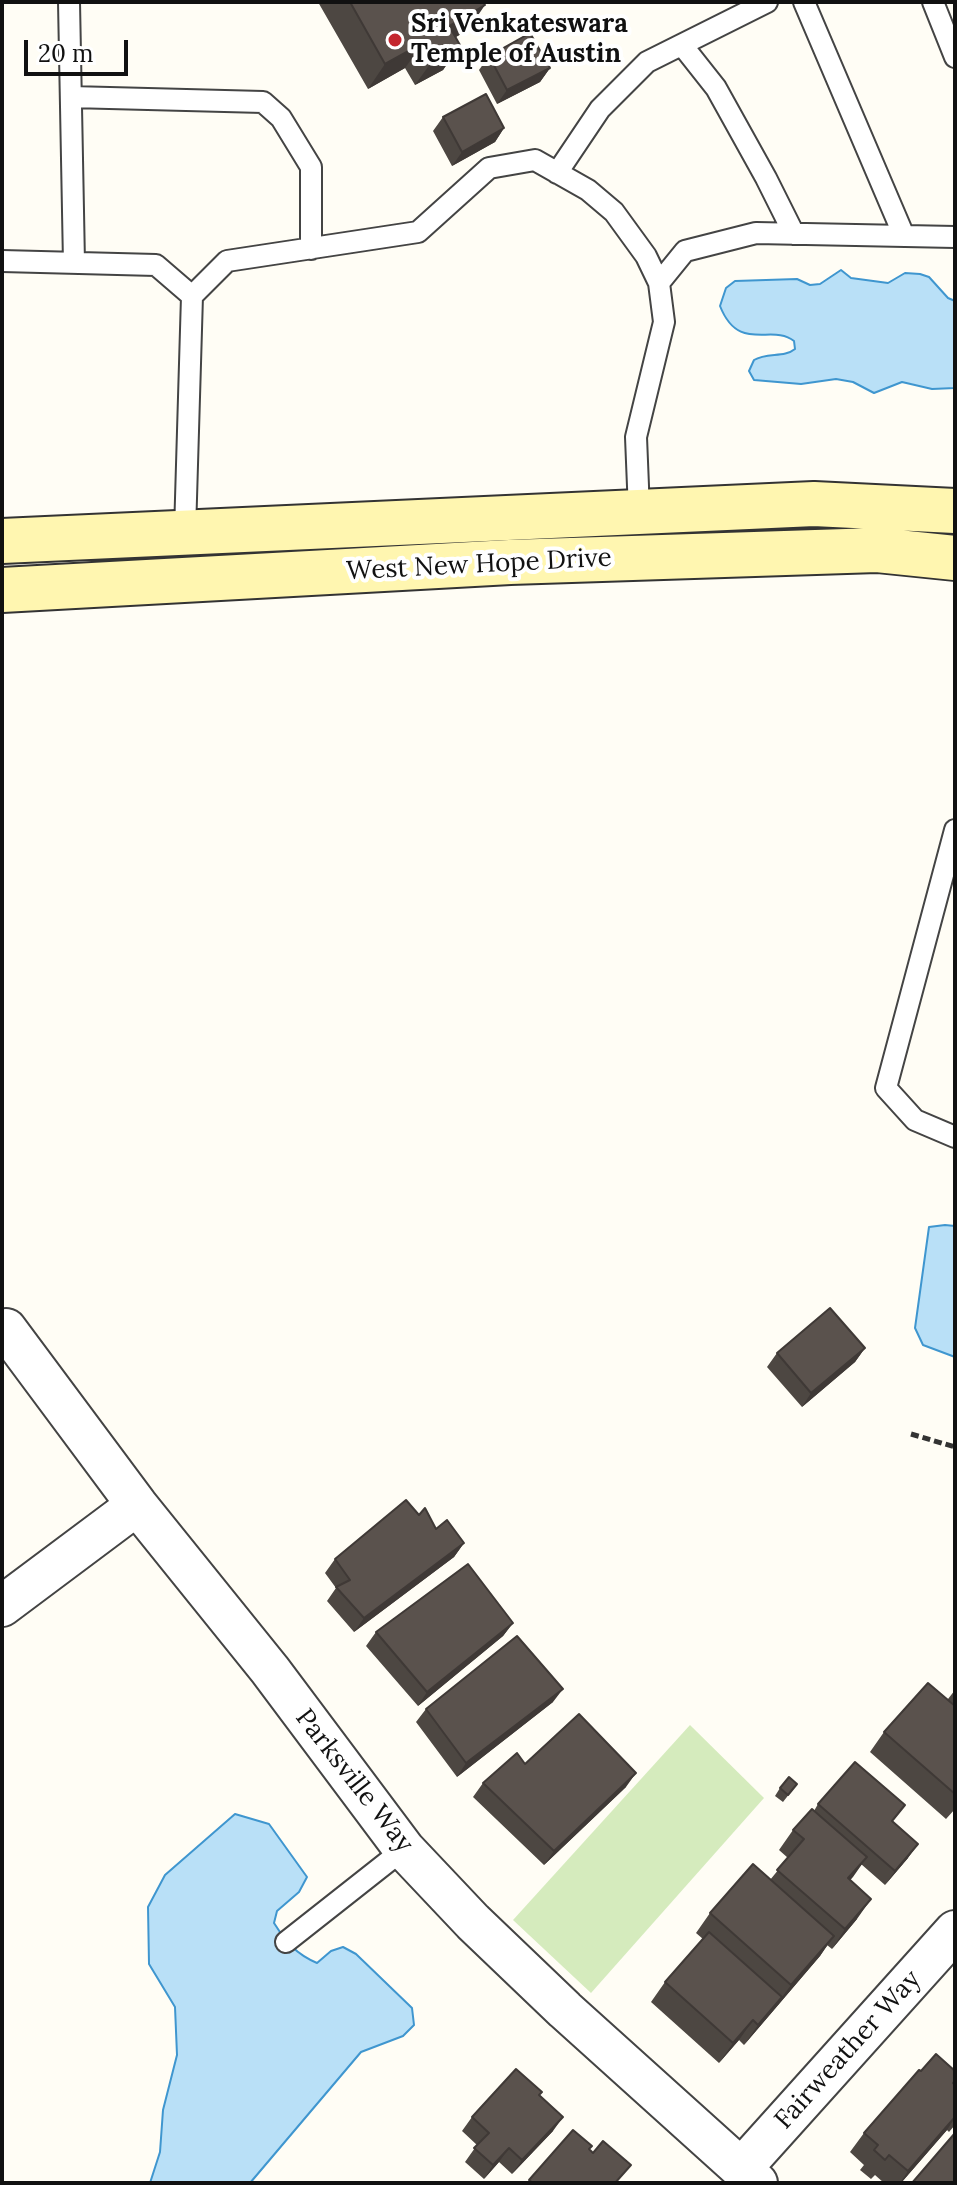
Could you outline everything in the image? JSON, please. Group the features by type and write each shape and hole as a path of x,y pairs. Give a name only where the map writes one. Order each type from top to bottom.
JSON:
{"main road":[{"name":"West New Hope Drive","path":"2,541 814,504 955,511"},
{"name":"West New Hope Drive","path":"2,590 510,562 877,550 955,558"}],"street":[{"name":"Parksville Way","path":"6,1329 137,1505 270,1670 404,1849 473,1922 565,2010 749,2176"},
{"path":"2,1606 137,1505"},
{"name":"Fairweather Way","path":"749,2176 955,1931"}],"lane":[{"path":"69,2 74,263"},
{"path":"557,173 600,109 647,62 767,2"},
{"path":"804,2 904,236"},
{"path":"933,2 955,57"},
{"path":"682,45 716,88 794,234"},
{"path":"71,97 263,102 281,118 311,167 311,249"},
{"path":"185,532 192,296 227,261 418,232 489,168 535,160 588,190 614,212 646,256 659,283 664,322 636,437 639,511"},
{"path":"659,283 685,251 756,233 955,237"},
{"path":"2,261 156,265 192,296"},
{"path":"955,830 886,1088 915,1120 955,1137"},
{"path":"286,1942 404,1849"}],"path":[{"path":"911,1434 955,1447"}],"green space":[{"path":"690,1725 764,1798 591,1993 513,1920"}],"water":[{"path":"841,270 851,278 888,283 905,273 920,274 929,277 948,298 955,301 955,388 932,389 902,382 874,393 853,382 836,379 801,384 754,380 749,371 754,360 791,352 795,349 794,341 785,336 756,335 736,329 720,306 726,288 735,281 797,279 810,285 820,284"},
{"path":"955,1226 955,1357 923,1345 915,1328 929,1227"},
{"path":"235,1814 269,1824 307,1877 299,1892 277,1911 274,1923 287,1942 317,1963 331,1951 343,1947 356,1954 412,2008 414,2025 403,2036 361,2052 250,2183 150,2183 160,2152 163,2110 177,2055 175,2007 149,1964 148,1907 165,1875"}],"building":[{"path":"350,2 483,2 485,5 449,26 460,45 433,60 423,43 385,64"},
{"path":"530,33 550,68 507,90 489,56"},
{"path":"486,94 504,128 462,152 443,117"},
{"path":"830,1308 865,1348 811,1393 777,1353"},
{"path":"406,1500 419,1515 425,1508 436,1529 447,1520 464,1543 364,1618 336,1587 350,1580 335,1559"},
{"path":"468,1564 513,1623 427,1692 376,1632"},
{"path":"517,1636 563,1689 466,1763 426,1709"},
{"path":"928,1683 955,1706 955,1794 884,1732"},
{"path":"579,1714 636,1773 554,1851 483,1783 517,1753 525,1764"},
{"path":"855,1762 905,1805 892,1821 918,1844 895,1871 818,1804"},
{"path":"789,1777 797,1784 788,1795 780,1788"},
{"path":"812,1809 867,1857 848,1878 871,1899 845,1929 777,1870 804,1839 793,1830"},
{"path":"753,1864 834,1936 791,1985 710,1913"},
{"path":"709,1932 782,1997 758,2025 753,2020 733,2043 665,1982"},
{"path":"936,2054 955,2071 955,2117 908,2171 889,2155 885,2160 874,2150 878,2145 864,2133"},
{"path":"516,2069 542,2092 539,2095 563,2117 522,2160 509,2148 493,2165 474,2148 489,2133 472,2117"},
{"path":"573,2130 592,2146 589,2149 593,2153 603,2141 631,2165 615,2183 533,2183 529,2180"},
{"path":"955,2133 955,2183 912,2183"}],"place":[{"name":"Sri Venkateswara Temple of Austin","path":"395,40"}]}
